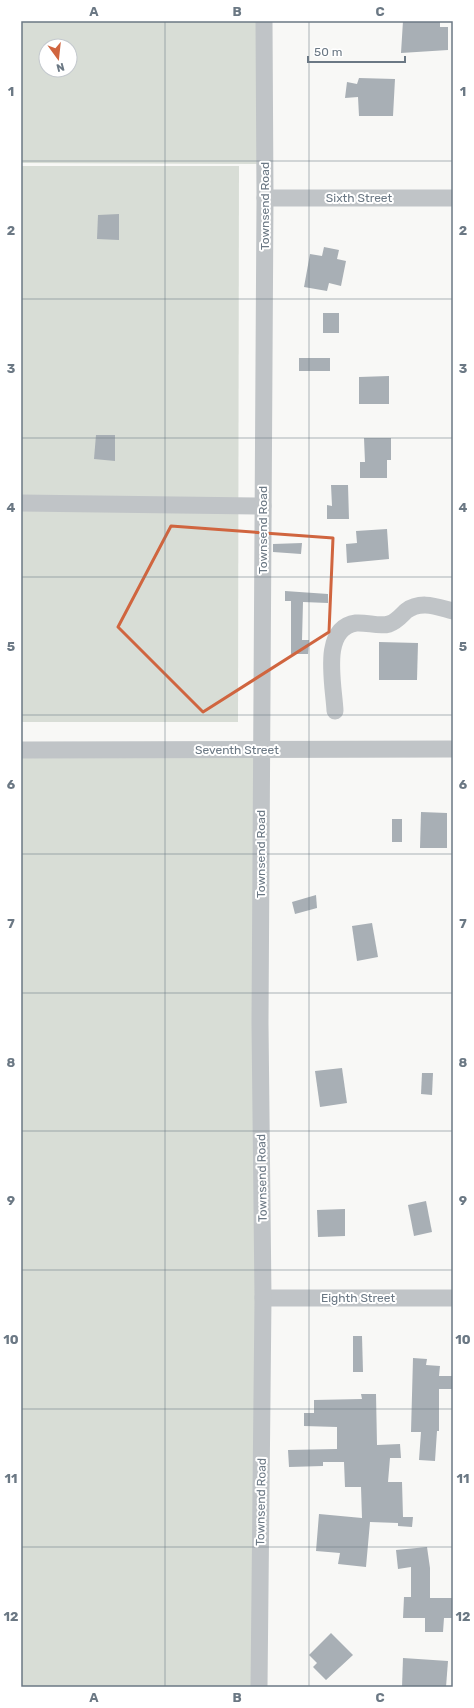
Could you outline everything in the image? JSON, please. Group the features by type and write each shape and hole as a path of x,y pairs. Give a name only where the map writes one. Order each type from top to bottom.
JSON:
{"street":[{"name":"Townsend Road","path":"260,1687 263,1298 260,1023 265,198 264,21"},
{"name":"Sixth Street","path":"265,198 453,198"},
{"path":"21,504 263,506"},
{"path":"335,711 332,656 333,642 340,630 354,624 390,623 410,608 418,606 428,605 453,611"},
{"name":"Seventh Street","path":"21,750 453,749"},
{"name":"Eighth Street","path":"263,1298 453,1298"}],"highlighted area":[{"path":"171,526 333,538 329,632 203,712 118,627"}],"shaded area":[{"path":"21,21 257,21 259,164 21,163"},
{"path":"21,166 239,166 238,722 21,722"},
{"path":"21,749 262,750 256,1687 21,1687"}],"building":[{"path":"403,21 440,21 440,27 448,27 448,50 401,53"},
{"path":"359,78 395,79 393,116 359,116 358,97 345,98 347,82 357,84"},
{"path":"119,214 119,240 97,239 98,215"},
{"path":"324,247 339,250 337,259 346,261 341,286 329,283 327,291 304,287 310,254 322,256"},
{"path":"323,313 339,313 339,333 323,333"},
{"path":"299,358 330,358 330,371 299,371"},
{"path":"389,376 389,404 359,404 359,377"},
{"path":"96,435 115,435 115,461 94,459"},
{"path":"364,438 391,438 391,460 387,460 387,478 360,478 360,462 365,462"},
{"path":"331,485 348,485 349,519 327,519 327,505 332,506"},
{"path":"387,529 389,559 347,563 346,544 357,543 356,531"},
{"path":"302,543 301,554 273,552 273,544"},
{"path":"285,591 328,594 328,603 303,602 302,640 309,640 308,654 291,654 291,601 285,601"},
{"path":"379,642 418,643 417,680 379,680"},
{"path":"421,812 447,813 447,848 420,848"},
{"path":"392,819 402,819 402,842 392,842"},
{"path":"316,895 317,908 295,914 292,902"},
{"path":"372,923 378,957 357,961 352,926"},
{"path":"342,1068 347,1103 320,1107 315,1071"},
{"path":"422,1073 433,1073 432,1095 421,1094"},
{"path":"426,1201 432,1232 414,1236 408,1205"},
{"path":"345,1209 345,1236 318,1237 317,1210"},
{"path":"353,1336 362,1336 363,1372 353,1372"},
{"path":"413,1358 427,1359 426,1365 440,1366 439,1376 453,1376 453,1389 439,1389 439,1431 437,1431 435,1461 419,1460 421,1432 411,1432"},
{"path":"361,1394 376,1394 377,1445 400,1444 401,1458 390,1458 388,1482 402,1482 403,1517 413,1517 412,1527 398,1526 398,1523 370,1522 366,1567 338,1564 340,1553 316,1551 319,1514 362,1518 361,1487 345,1487 344,1462 323,1462 323,1466 289,1467 288,1450 337,1449 337,1427 304,1426 304,1413 314,1413 314,1400 362,1399"},
{"path":"427,1547 430,1568 430,1598 453,1598 453,1618 444,1618 443,1632 425,1632 425,1618 403,1618 404,1597 411,1597 411,1567 398,1569 396,1550"},
{"path":"331,1633 353,1655 326,1680 313,1667 317,1663 309,1655"},
{"path":"403,1658 448,1661 446,1687 402,1687"}]}
